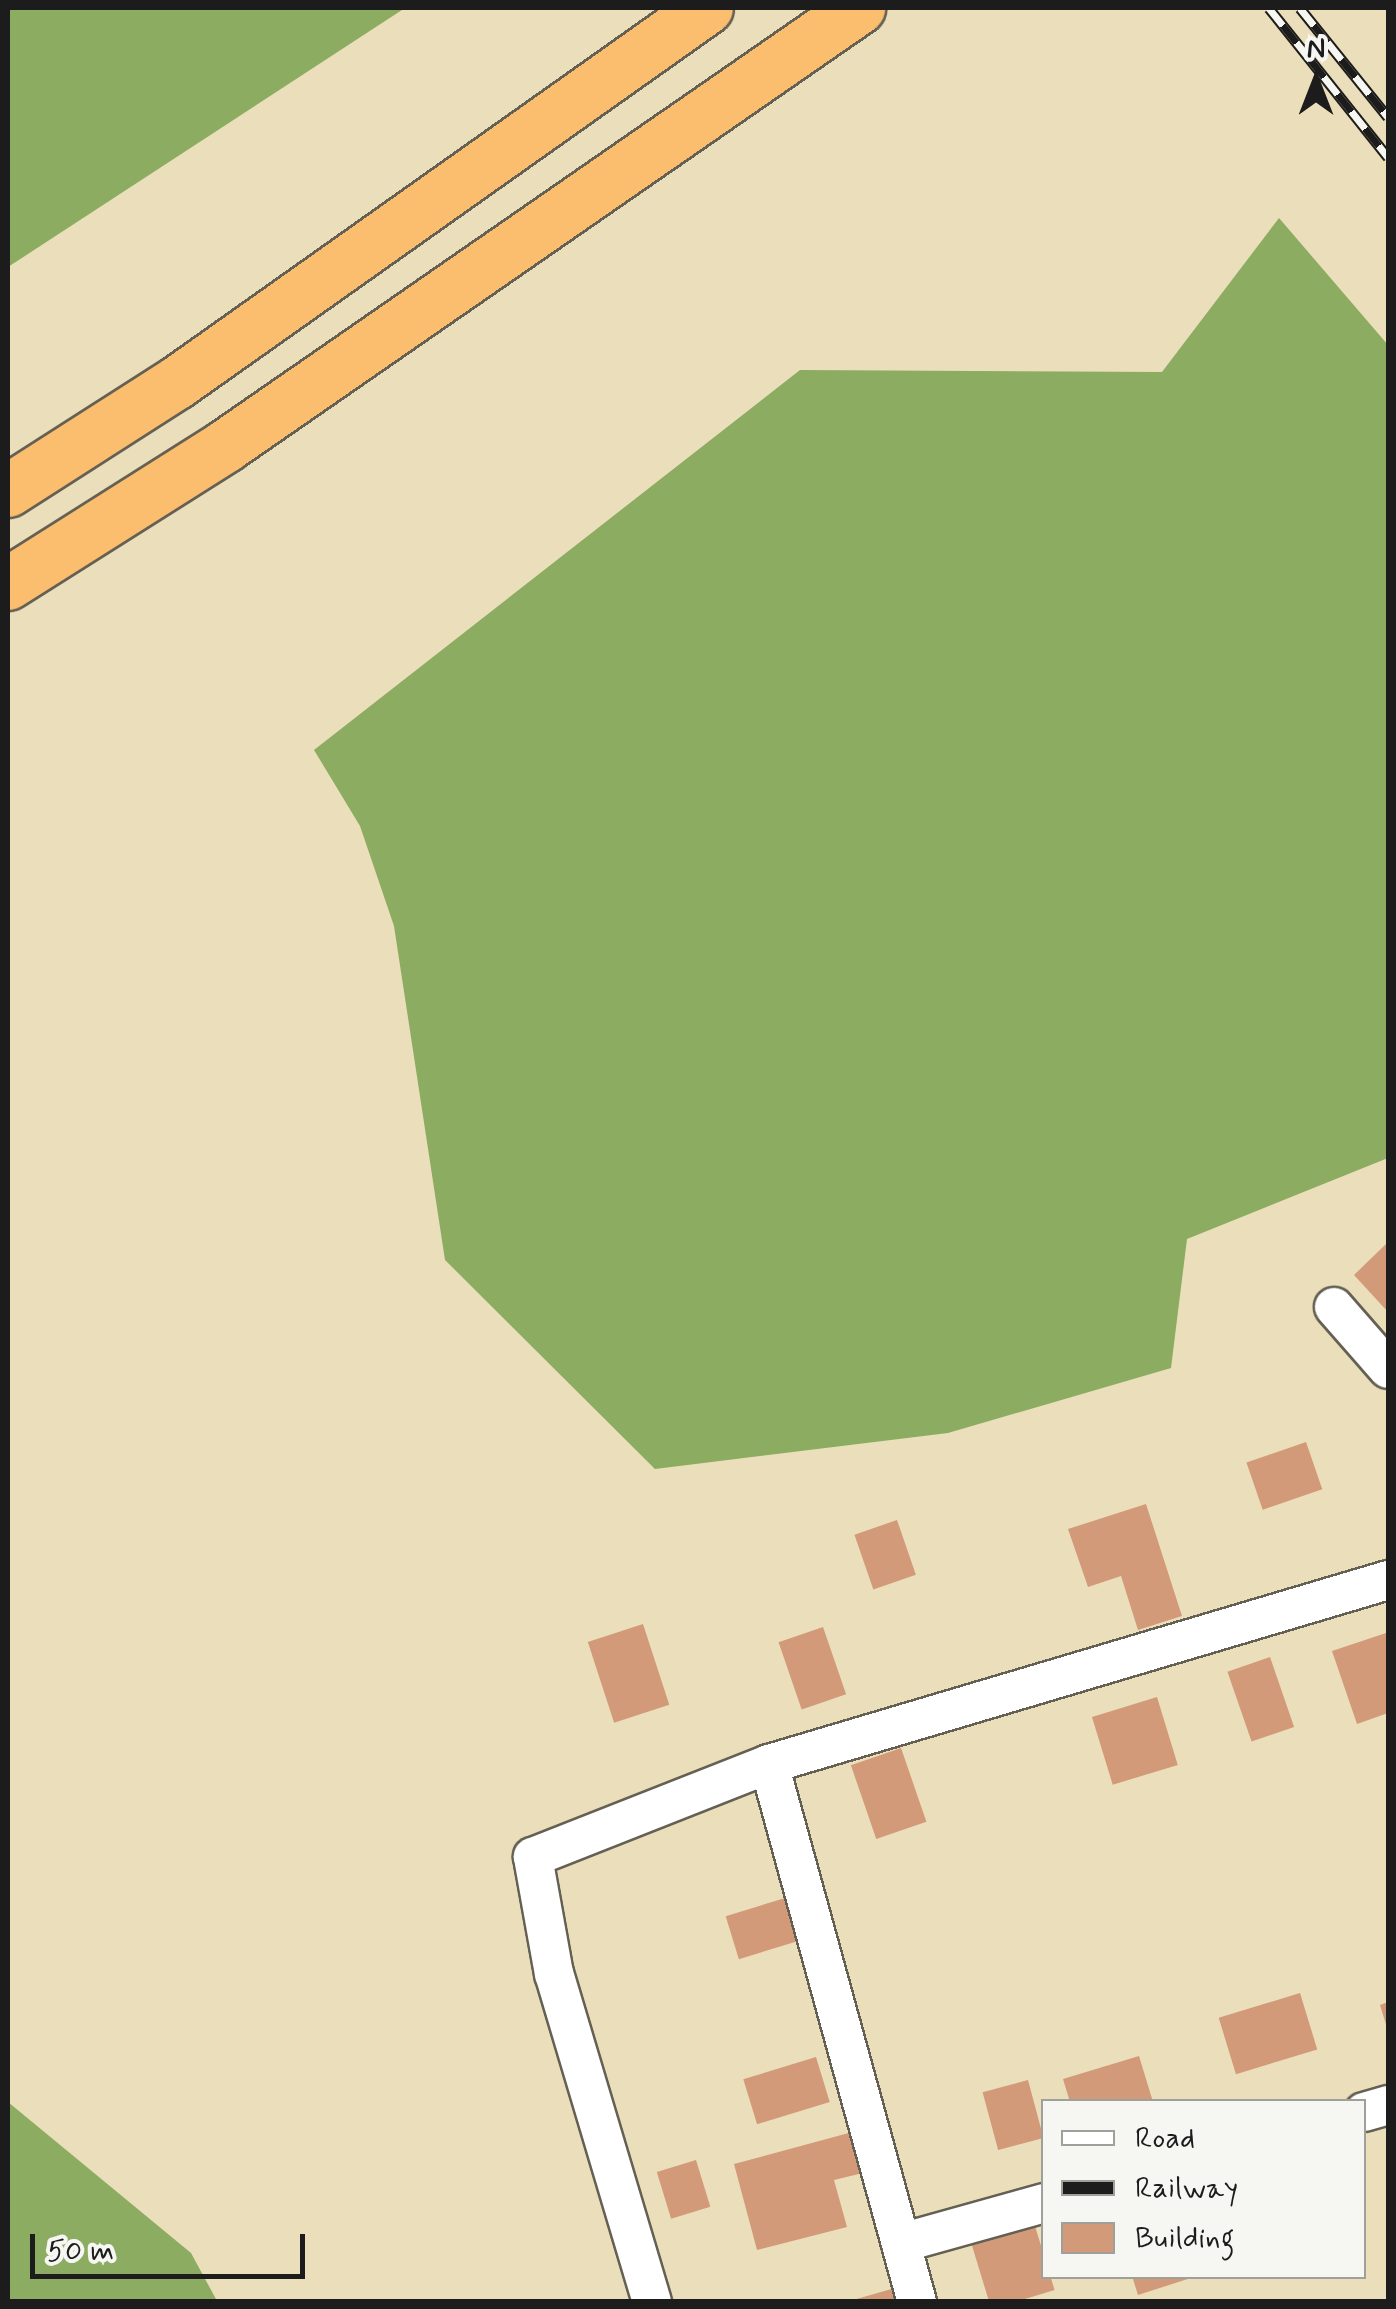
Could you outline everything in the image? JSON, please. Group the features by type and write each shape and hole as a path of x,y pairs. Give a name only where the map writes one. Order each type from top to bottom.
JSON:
{"highway":[{"path":"8,491 177,382 707,8"},
{"path":"8,584 226,446 859,8"}],"lane":[{"path":"1334,1308 1388,1369"},
{"path":"652,2302 554,1974 533,1857 770,1764 1388,1580"},
{"path":"770,1764 918,2302"},
{"path":"901,2243 1041,2203"}],"green space":[{"path":"8,8 405,8 8,267"},
{"path":"1279,218 1388,345 1388,1158 1187,1239 1171,1368 948,1433 655,1469 445,1260 394,926 360,826 314,750 800,370 1162,372"},
{"path":"8,2102 191,2253 217,2301 8,2301"}],"building":[{"path":"1388,1242 1388,1312 1354,1275"},
{"path":"1306,1442 1322,1489 1263,1510 1246,1463"},
{"path":"1146,1504 1182,1616 1138,1630 1121,1576 1088,1587 1068,1529"},
{"path":"897,1520 916,1575 873,1589 854,1535"},
{"path":"643,1624 669,1705 614,1723 588,1642"},
{"path":"823,1627 846,1694 802,1709 779,1642"},
{"path":"1386,1633 1388,1713 1357,1724 1332,1651"},
{"path":"1270,1657 1294,1727 1252,1742 1227,1672"},
{"path":"1157,1697 1178,1765 1113,1785 1092,1717"},
{"path":"901,1748 926,1822 876,1839 851,1765"},
{"path":"785,1898 798,1941 739,1959 726,1916"},
{"path":"1300,1993 1317,2049 1236,2074 1219,2018"},
{"path":"1388,2002 1388,2031 1380,2005"},
{"path":"1139,2056 1152,2099 1069,2099 1063,2079"},
{"path":"816,2057 830,2102 757,2124 743,2079"},
{"path":"1028,2080 1041,2139 998,2150 983,2092"},
{"path":"856,2131 867,2172 834,2180 847,2227 757,2250 734,2164"},
{"path":"696,2160 710,2207 671,2219 657,2172"},
{"path":"1035,2226 1041,2246 1041,2279 1051,2279 1055,2290 1016,2302 989,2302 972,2245"},
{"path":"1133,2279 1188,2279 1138,2295"},
{"path":"902,2286 907,2302 853,2302 853,2300"}],"railway":[{"path":"1269,8 1388,157"},
{"path":"1300,8 1388,117"}]}
